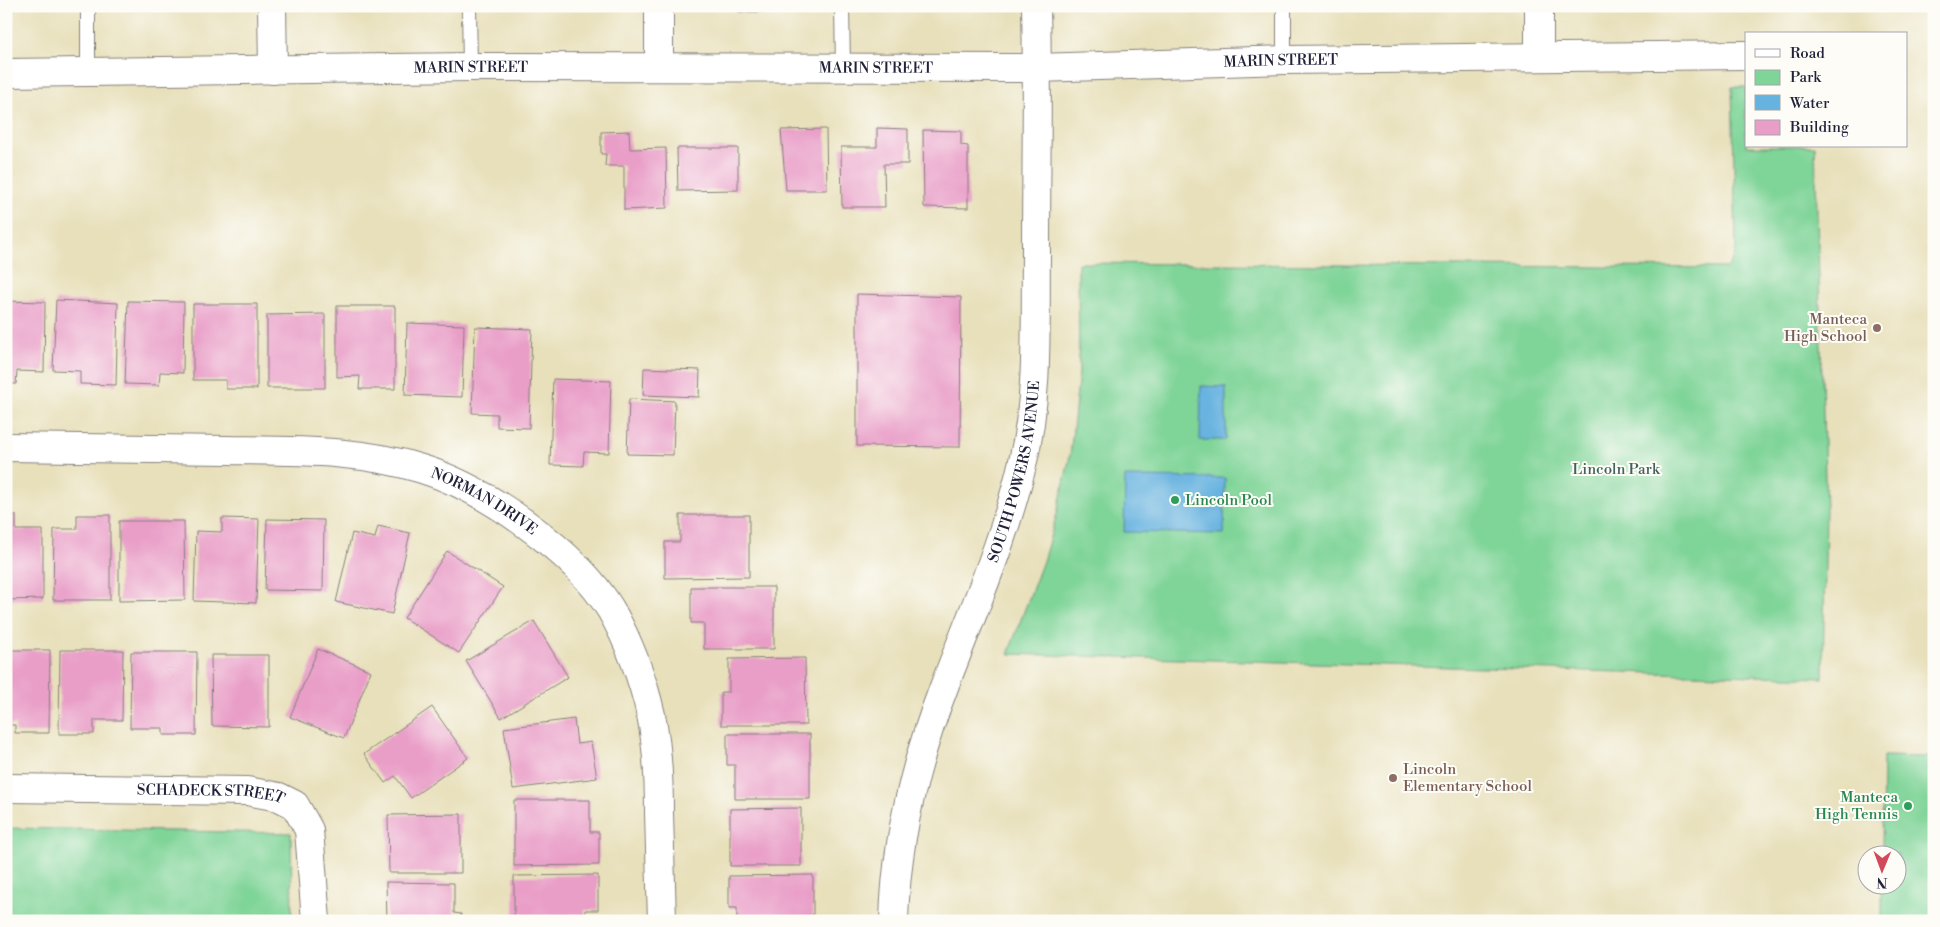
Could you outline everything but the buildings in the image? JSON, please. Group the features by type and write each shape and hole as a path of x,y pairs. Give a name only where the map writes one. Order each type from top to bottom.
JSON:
{"street":[{"path":"272,6 273,70"},
{"path":"659,6 659,66"},
{"name":"SOUTH POWERS AVENUE","path":"894,921 894,894 900,841 911,792 943,690 991,567 1015,494 1024,459 1032,404 1036,337 1036,6"},
{"path":"1538,6 1539,58"},
{"name":"MARIN STREET","path":"6,73 659,66 1037,68 1284,60 1745,55"},
{"name":"NORMAN DRIVE","path":"6,447 296,451 366,456 422,469 474,490 520,521 560,552 588,580 610,610 627,643 639,675 651,713 658,751 662,921"},
{"name":"SCHADECK STREET","path":"6,788 247,791 278,797 295,805 309,830 316,921"}],"lane":[{"path":"88,6 88,72"},
{"path":"469,6 470,67"},
{"path":"842,6 843,68"},
{"path":"1284,6 1284,60"}],"green space":[{"name":"Lincoln Park","path":"1732,87 1745,87 1745,148 1815,148 1826,510 1823,678 1008,654 1043,561 1057,514 1070,456 1079,373 1078,263 1727,268 1734,257 1736,247"},
{"name":"Manteca High Tennis","path":"1883,756 1934,757 1934,921 1882,921 1882,894 1908,894 1908,844 1882,844"},
{"path":"6,828 291,833 292,921 6,921"}],"water":[{"path":"1201,386 1226,387 1226,440 1200,440"},
{"name":"Lincoln Pool","path":"1125,477 1225,478 1224,534 1124,532"}],"place":[{"name":"Manteca High School","path":"1877,328"},
{"name":"Lincoln Pool","path":"1175,500"},
{"name":"Lincoln Elementary School","path":"1393,778"},
{"name":"Manteca High Tennis","path":"1908,806"}]}
